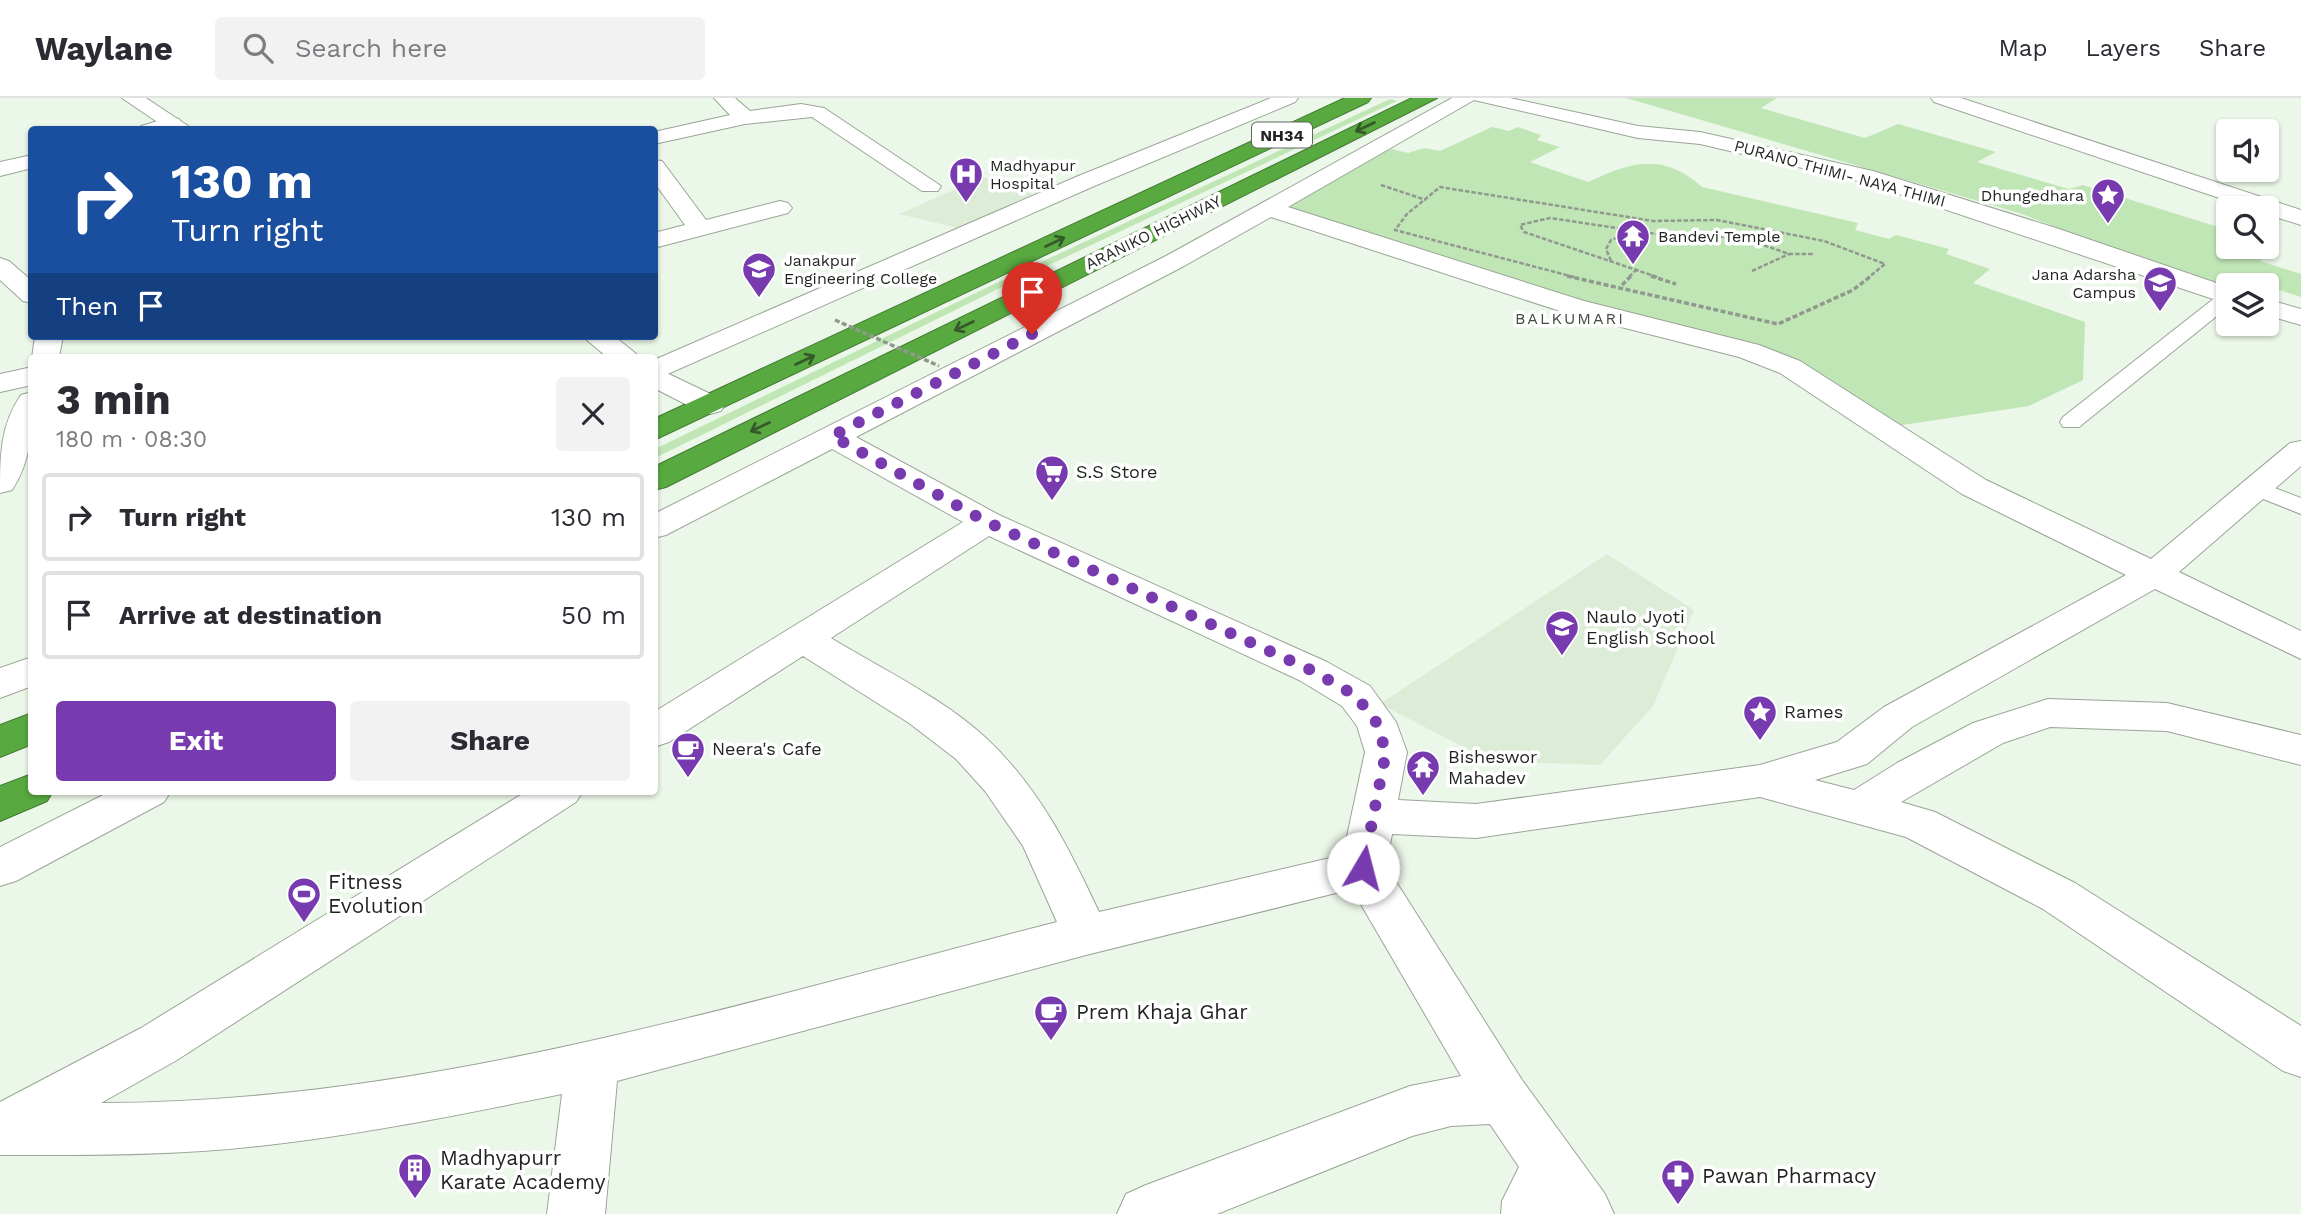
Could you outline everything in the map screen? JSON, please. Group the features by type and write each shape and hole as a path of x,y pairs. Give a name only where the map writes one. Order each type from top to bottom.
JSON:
{"highway":[{"name":"ARANIKO HIGHWAY","path":"658,429 1361,98"},
{"name":"ARANIKO HIGHWAY","path":"658,478 1427,98"},
{"path":"0,742 28,729"},
{"path":"0,805 28,792"}],"street":[{"path":"132,98 178,126"},
{"path":"724,98 745,118"},
{"path":"658,371 1084,182 1288,98"},
{"path":"658,526 1175,261 1466,98"},
{"name":"PURANO THIMI- NAYA THIMI","path":"1483,98 1638,132 1700,138 1918,192 2216,293"},
{"path":"1941,98 2301,218"},
{"path":"658,137 745,118 801,110 817,112 930,186"},
{"path":"1641,111 1700,138"},
{"path":"0,169 28,162"},
{"path":"658,171 700,229"},
{"path":"658,240 780,208"},
{"path":"1268,208 1575,307 1749,351 1790,367 1975,486 2301,646"},
{"path":"0,266 28,292"},
{"path":"0,302 28,296"},
{"path":"2279,311 2301,317"},
{"path":"602,340 622,354"},
{"path":"658,375 710,405"},
{"path":"0,383 28,377"},
{"path":"0,484 28,411"},
{"path":"832,436 987,522 1313,671 1356,696 1376,722 1386,752 1371,816 1363,868 1503,1098 1557,1200"},
{"path":"1371,816 1476,821 1760,781 1852,753 1898,718 2154,575 2301,450"},
{"path":"658,729 987,522"},
{"path":"803,638 971,748 1007,789 1042,838 1086,936"},
{"path":"0,684 28,672"},
{"path":"1860,808 1912,774 1988,733 2049,713 2167,717 2301,750"},
{"path":"1760,781 1919,824 2059,896 2301,1054"},
{"path":"0,868 141,795"},
{"path":"0,1130 159,1044 555,795"},
{"path":"0,1130 119,1129 258,1121 405,1101 592,1064 1086,936 1363,868"},
{"path":"576,1214 592,1064"},
{"path":"1146,1214 1410,1111 1451,1101 1503,1098"}],"lane":[{"path":"2071,422 2216,307"},
{"path":"2256,488 2301,507"}],"path":[{"path":"1440,187 1653,221 1717,220 1824,241 1885,264 1853,290 1778,324 1618,289 1395,230 1406,214 1440,187"},
{"path":"1676,284 1524,232 1520,225 1550,218 1682,238 1738,236 1789,254 1814,254"},
{"path":"1611,262 1606,249 1611,240 1631,232"},
{"path":"1752,271 1789,254"},
{"path":"1618,289 1636,270"},
{"path":"835,320 939,366"}],"shaded area":[{"name":"Madhyapur Hospital","path":"983,177 1033,194 958,228 899,214"},
{"name":"Naulo Jyoti English School","path":"1607,554 1694,610 1653,706 1600,765 1491,761 1380,704"}],"green space":[{"path":"1626,98 1777,98 1761,108 1865,138 1898,124 1996,152 1977,162 2069,189 2083,185 2216,226 2216,259 2263,259 2260,261 2301,274 2301,297 2279,290 2279,273 2216,273 2216,288 2019,213"},
{"path":"1390,99 1397,101 998,289 658,457 658,448 990,286"},
{"path":"1492,127 1509,131 1518,127 1541,135 1537,140 1560,147 1530,162 1588,182 1618,169 1646,164 1660,165 1688,176 1702,187 1858,223 1855,230 1889,239 1896,235 1949,249 1946,254 1990,269 1973,283 2085,322 2083,380 2029,406 1889,427 1796,363 1582,303 1280,209 1337,170 1392,149 1408,153 1424,148 1440,151"}],"place":[{"name":"Madhyapur Hospital","path":"966,204"},
{"name":"Dhungedhara","path":"2108,225"},
{"name":"Bandevi Temple","path":"1633,266"},
{"name":"Janakpur Engineering College","path":"759,299"},
{"name":"Jana Adarsha Campus","path":"2160,313"},
{"name":"S.S Store","path":"1052,502"},
{"name":"Naulo Jyoti English School","path":"1562,657"},
{"name":"Rames","path":"1760,742"},
{"name":"Neera's Cafe","path":"688,779"},
{"name":"Bisheswor Mahadev","path":"1423,797"},
{"name":"Fitness Evolution","path":"304,924"},
{"name":"Prem Khaja Ghar","path":"1051,1042"},
{"name":"Madhyapurr Karate Academy","path":"415,1200"},
{"name":"Pawan Pharmacy","path":"1678,1206"}],"district":[{"name":"BALKUMARI","path":"1570,318"}],"route":[{"path":"1032,334 832,436 987,522 1313,671 1356,696 1376,722 1386,752 1371,816 1363,868"}]}
